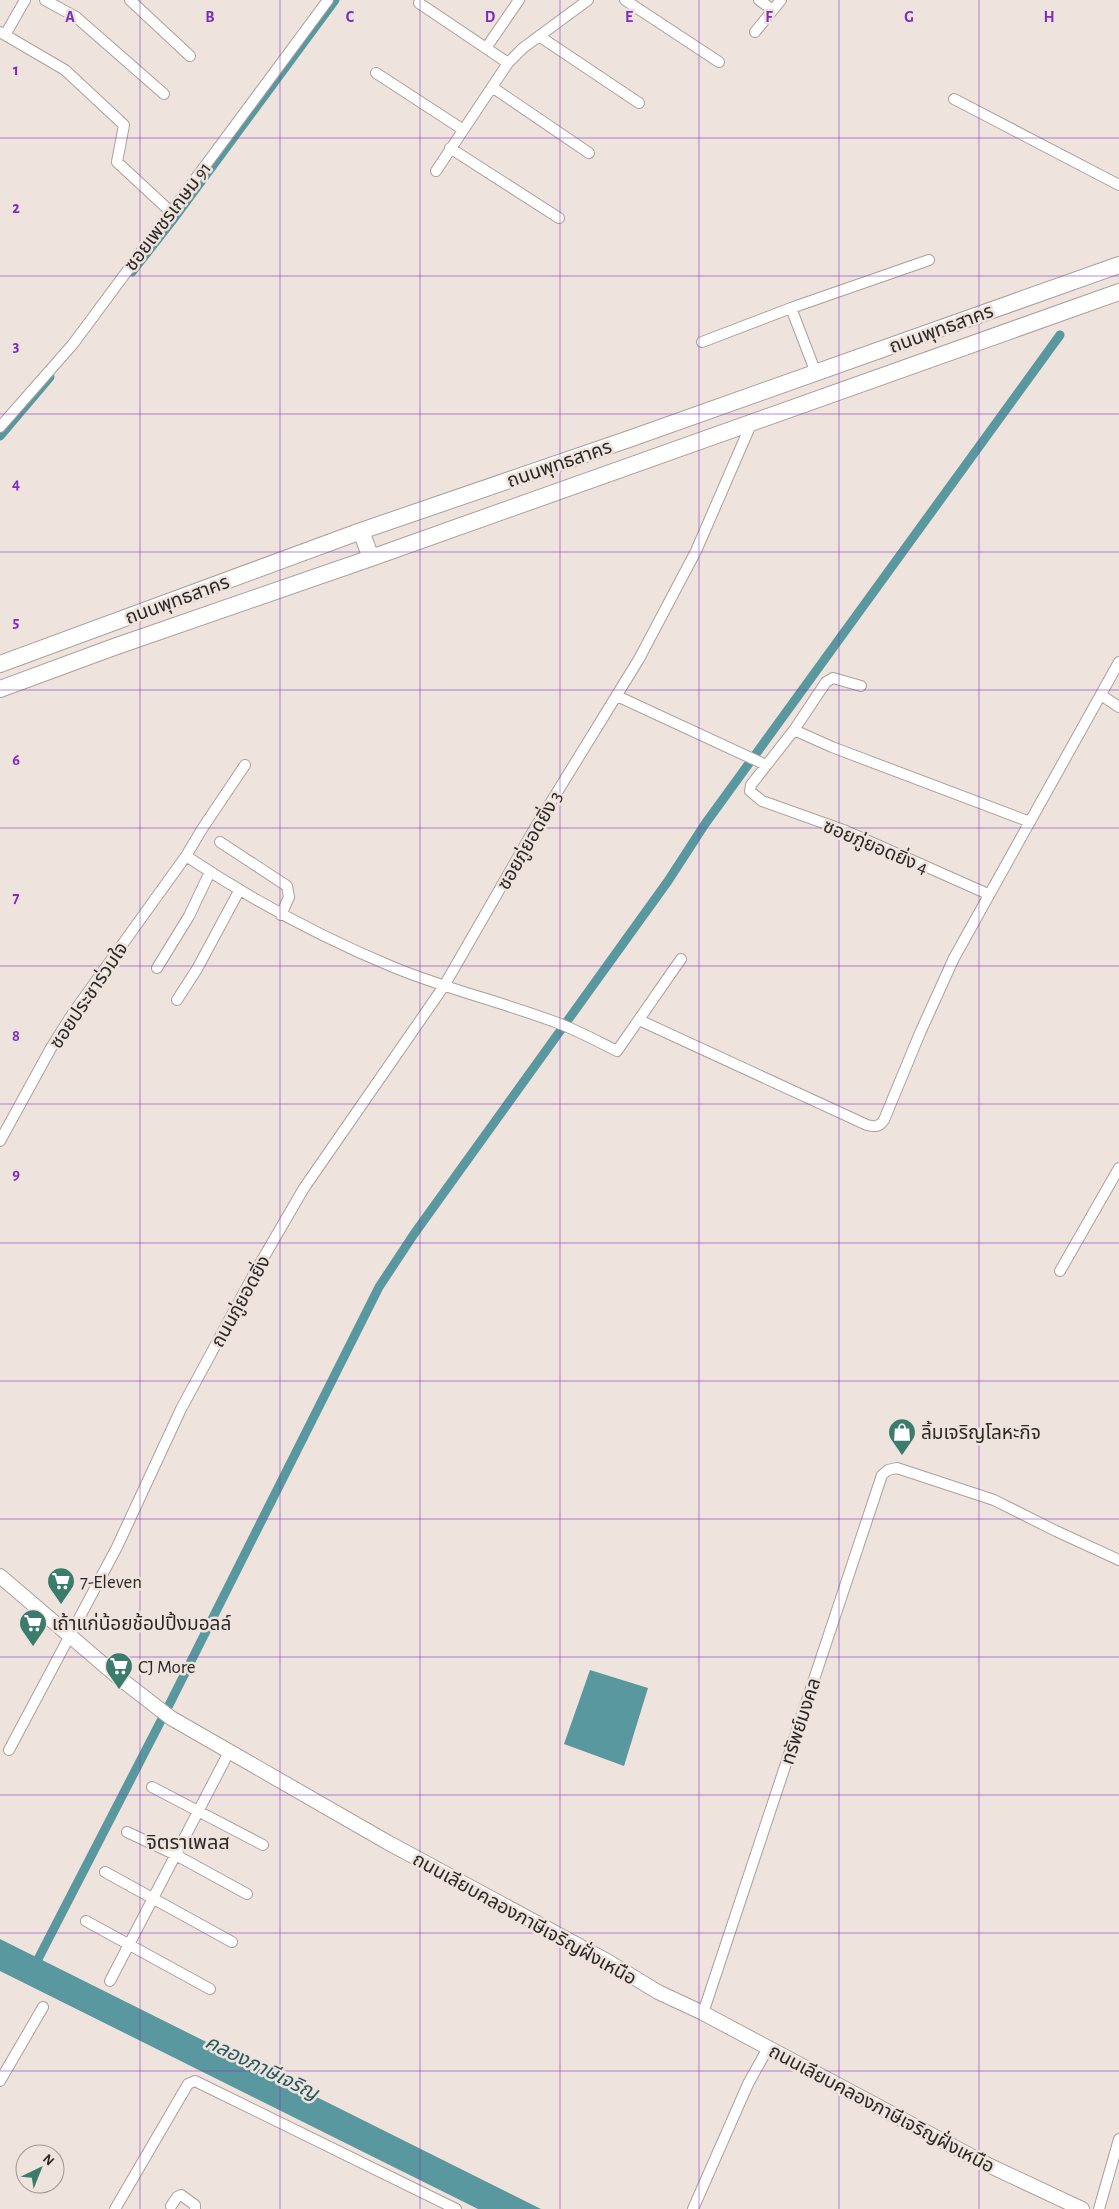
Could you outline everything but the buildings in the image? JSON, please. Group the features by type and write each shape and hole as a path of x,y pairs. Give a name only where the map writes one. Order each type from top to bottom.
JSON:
{"main road":[{"name":"ถนนพุทธสาคร","path":"0,664 361,531 816,373 1119,265"},
{"name":"ถนนพุทธสาคร","path":"0,689 1119,292"},
{"path":"361,531 370,558"},
{"name":"ถนนเลียบคลองภาษีเจริญฝั่งเหนือ","path":"0,1576 165,1714 229,1752 387,1842 607,1961 658,1992 703,2013 986,2164 1082,2209"}],"street":[{"path":"25,0 3,34 65,70 124,125 117,162 171,212"},
{"path":"45,0 76,17 164,94"},
{"path":"130,0 190,56"},
{"name":"ซอยเพชรเกษม 91","path":"0,427 73,344 328,0"},
{"path":"486,48 519,0"},
{"path":"436,171 462,129 508,63 523,48 588,0"},
{"path":"626,0 719,62"},
{"path":"758,0 773,10"},
{"path":"755,32 781,0"},
{"path":"419,3 508,63"},
{"path":"539,36 639,103"},
{"path":"376,73 462,129"},
{"path":"492,87 589,154"},
{"path":"954,99 1119,185"},
{"path":"450,148 559,218"},
{"path":"702,342 790,308 928,260"},
{"path":"790,308 816,373"},
{"name":"ซอยภู่ยอดยิ่ง 3","path":"444,986 532,833 617,696 660,621 696,551 752,421"},
{"path":"639,1020 867,1125 874,1127 880,1125 884,1120 954,958 1119,662"},
{"path":"617,696 766,765 794,730 826,682 833,678 861,686"},
{"path":"1101,695 1119,707"},
{"path":"794,730 832,748 1030,822"},
{"name":"ซอยประชาร่วมใจ","path":"0,1141 51,1048 73,1013 186,856 202,828 245,765"},
{"name":"ซอยภู่ยอดยิ่ง 4","path":"766,765 750,791 762,801 846,831 988,894"},
{"path":"220,842 288,886 289,897 281,915"},
{"path":"186,856 281,915 393,967 444,986 557,1022 617,1051 681,960"},
{"path":"157,968 189,916 210,872"},
{"path":"177,1000 197,969 240,891"},
{"name":"ถนนภู่ยอดยิ่ง","path":"9,1750 117,1546 181,1409 254,1274 304,1188 444,986"},
{"path":"1060,1271 1119,1168"},
{"name":"ทรัพย์มงคล","path":"703,2013 882,1475 888,1470 897,1468 994,1500 1119,1560"},
{"path":"110,1981 174,1854 229,1752"},
{"path":"152,1787 263,1845"},
{"path":"127,1832 174,1854 247,1894"},
{"path":"105,1872 232,1942"},
{"path":"86,1921 210,1989"},
{"path":"0,2081 43,2007"},
{"path":"693,2209 748,2084 768,2048"},
{"path":"115,2209 188,2084 193,2082 245,2105 456,2209"},
{"path":"1099,2209 1119,2139"},
{"path":"171,2206 177,2197 181,2195 195,2205 195,2209"}],"water":[{"path":"590,1670 648,1688 624,1766 564,1744"},
{"path":"0,1939 541,2209 478,2209 0,1971"}],"waterway":[{"path":"132,272 172,221 335,0"},
{"path":"34,1967 167,1709 379,1287 414,1234 668,881 705,824 1060,335"},
{"path":"0,436 50,377"}],"place":[{"name":"ลิ้มเจริญโลหะกิจ","path":"902,1456"},
{"name":"7-Eleven","path":"61,1605"},
{"name":"เถ้าแก่น้อยช้อปปิ้งมอลล์","path":"33,1647"},
{"name":"CJ More","path":"119,1690"}],"district":[{"name":"จิตราเพลส","path":"188,1842"}],"water label":[{"name":"คลองภาษีเจริญ","path":"262,2067"}]}
